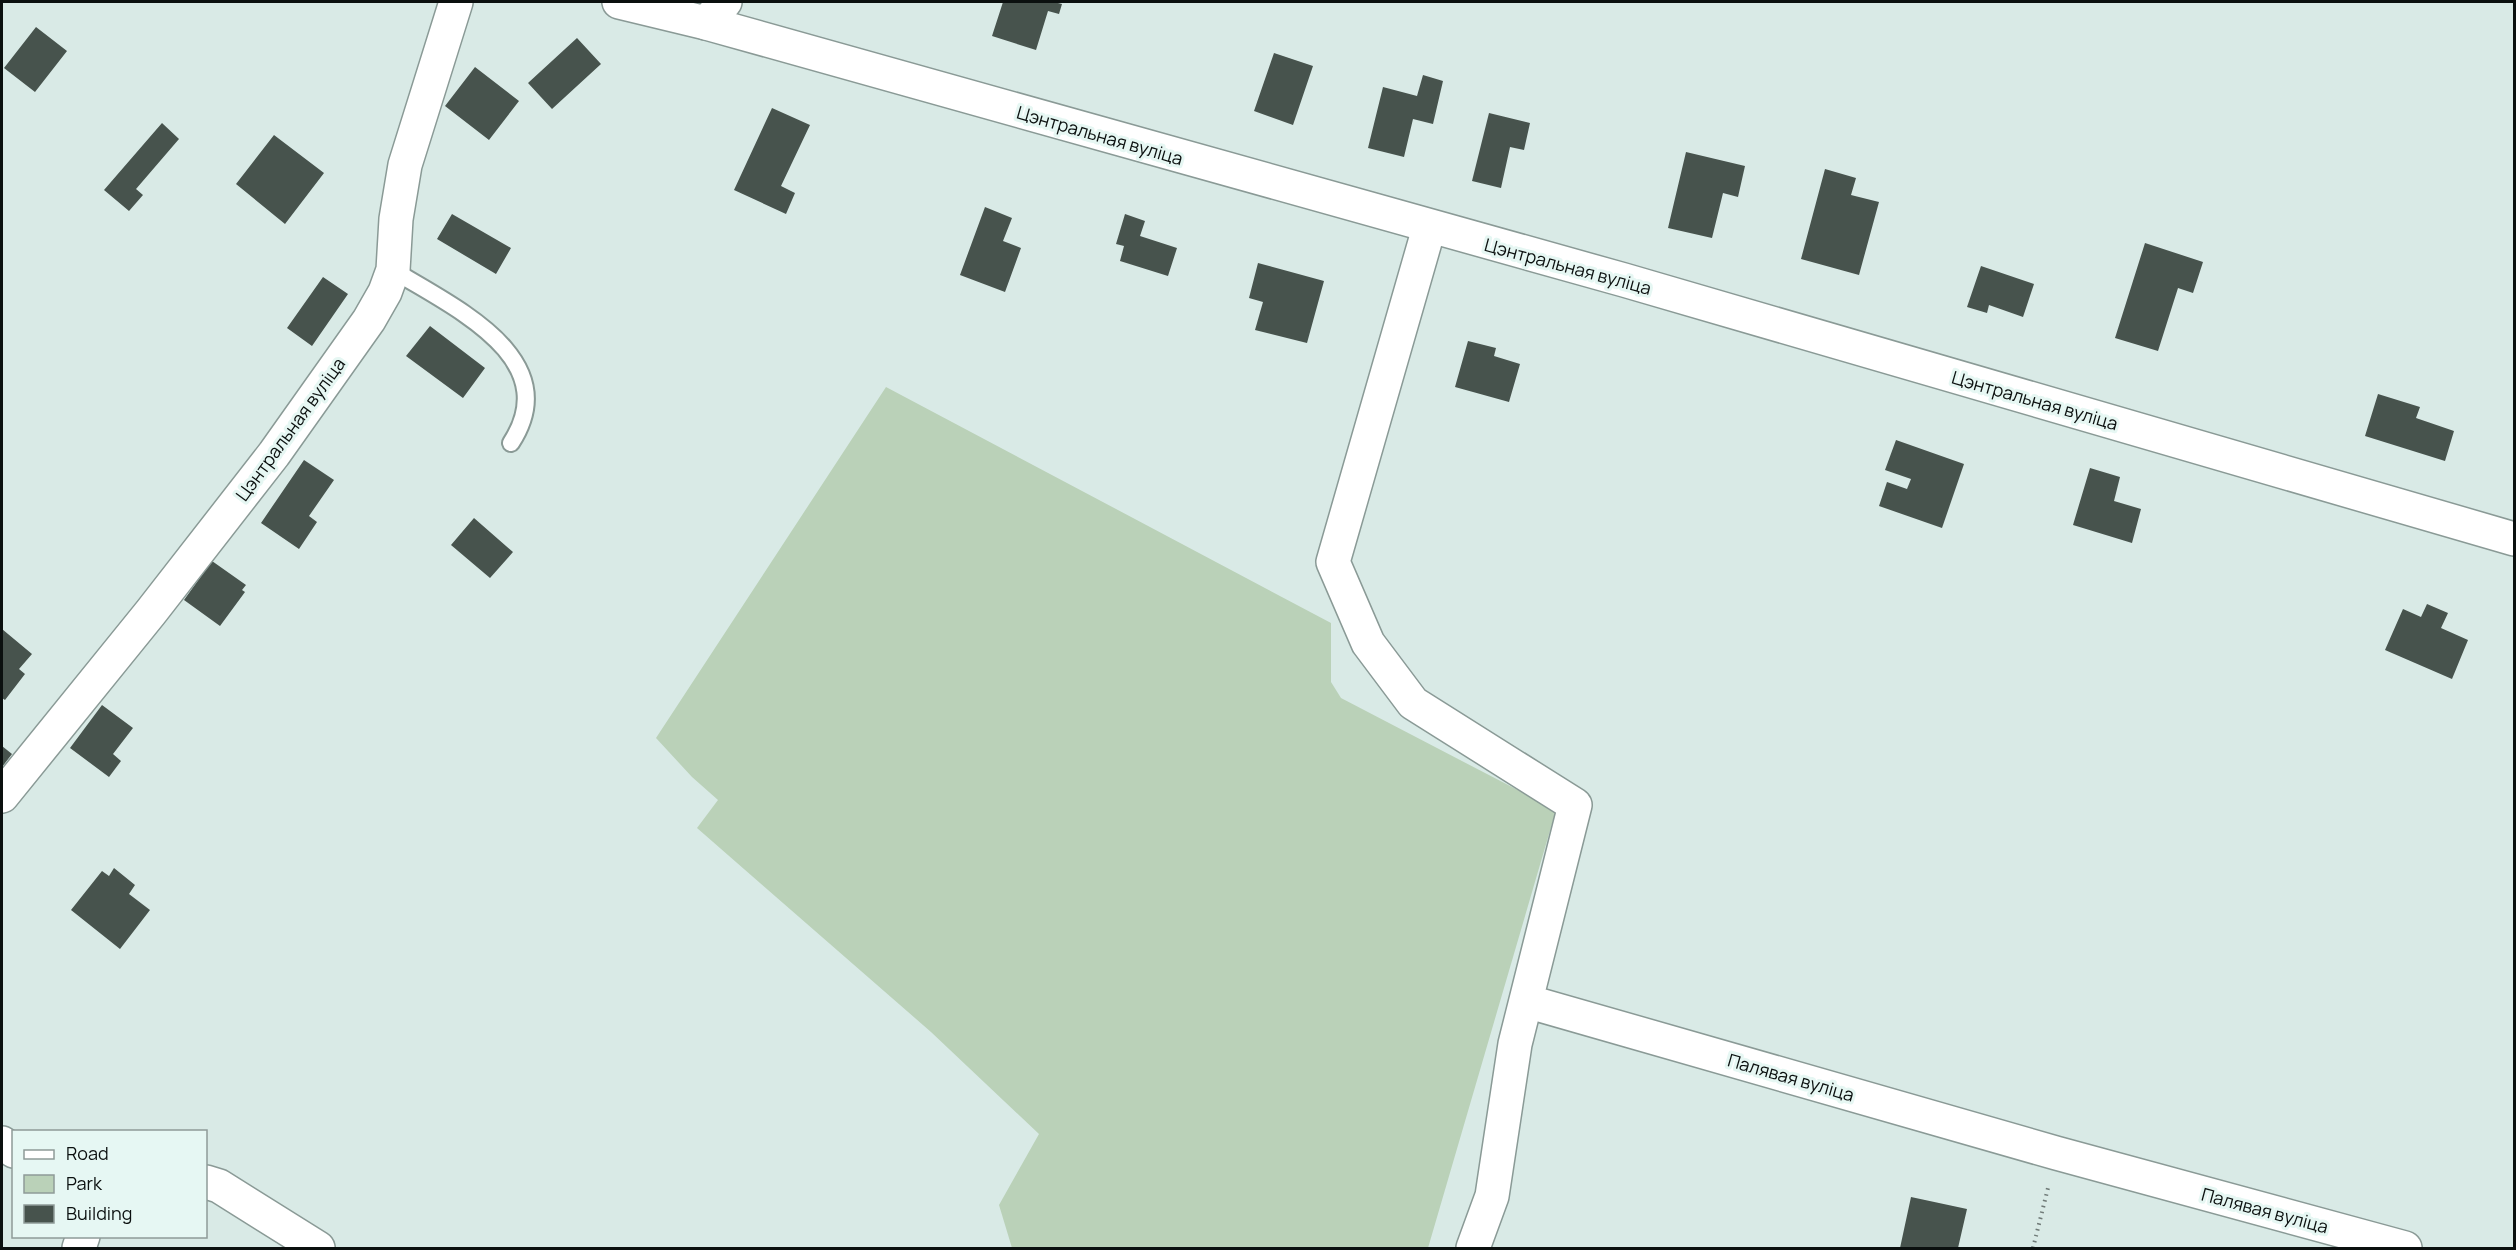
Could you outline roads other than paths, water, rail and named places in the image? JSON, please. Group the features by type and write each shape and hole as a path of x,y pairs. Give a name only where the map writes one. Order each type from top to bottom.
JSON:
{"street":[{"name":"Цэнтральная вуліца","path":"2,796 151,612 273,454 369,320 385,292 393,270 396,219 405,165 456,2"},
{"name":"Цэнтральная вуліца","path":"619,2 716,12 1429,228 1624,280 2514,539"},
{"path":"1429,228 1333,562 1368,643 1413,703 1575,806 1515,1044 1492,1196 1473,1248"},
{"name":"Палявая вуліца","path":"1526,1001 2056,1153 2405,1248"},
{"path":"207,1182 219,1186 318,1248"}],"lane":[{"path":"393,270 500,340 513,356 522,376 525,395 519,430 511,442"}]}
